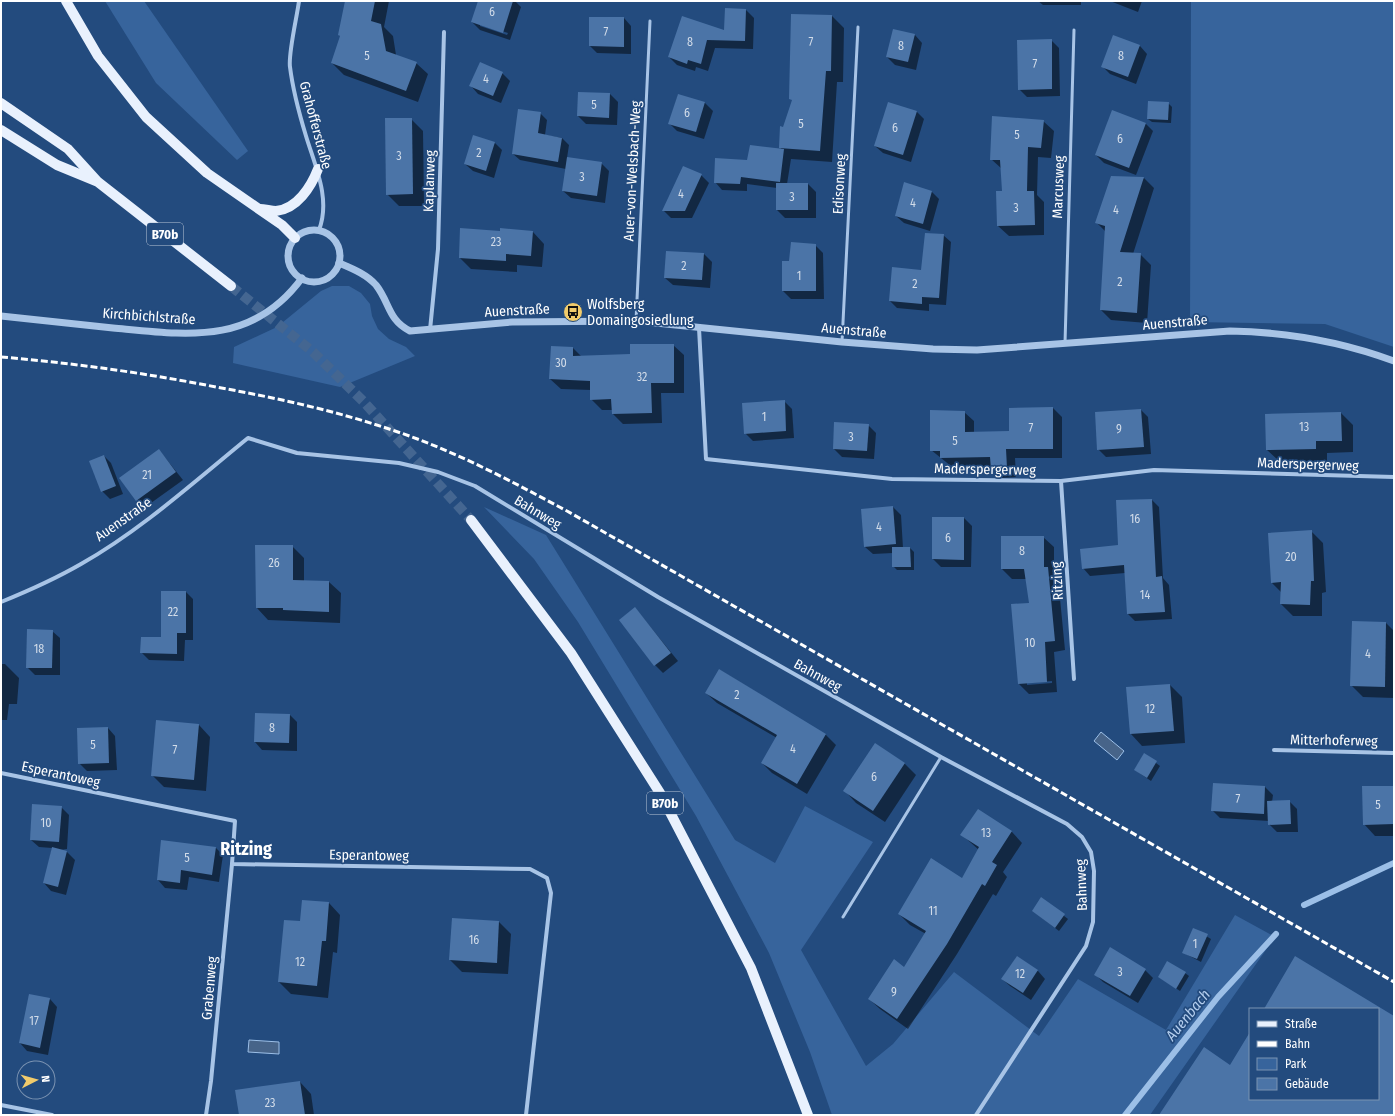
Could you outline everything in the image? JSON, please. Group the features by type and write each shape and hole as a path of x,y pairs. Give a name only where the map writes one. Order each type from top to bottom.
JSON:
{"main road":[{"path":"66,1 98,56 146,117 207,172 282,225 295,238"},
{"name":"B70b","path":"1,103 68,149 98,182 231,286"},
{"name":"B70b","path":"1,130 57,165 98,182"},
{"path":"258,208 276,211 289,208 312,184 318,170"},
{"name":"B70b","path":"471,520 571,652 660,793 751,968 808,1115"}],"street":[{"name":"Grahofferstraße","path":"299,1 290,65 297,107 318,170 323,205 323,220 319,230"},
{"name":"Kaplanweg","path":"430,330 438,249 444,32"},
{"path":"319,230 325,232 334,240 339,250 339,263 332,275 322,280 309,281 302,278 292,268 288,258 291,244 295,238 306,231 319,230"},
{"name":"Auenstraße","path":"339,263 362,273 375,284 386,300 393,317 400,325 410,330 430,330 512,322 636,321 933,350 977,350 1230,331 1272,332 1337,343 1394,362"},
{"name":"Kirchbichlstraße","path":"1,316 179,334 216,332 240,326 260,317 278,305 302,278"},
{"name":"Maderspergerweg","path":"699,328 706,459 892,479 1061,481 1154,470 1394,477"},
{"name":"Auenstraße","path":"1,602 38,587 88,559 150,518 248,438"},
{"name":"Bahnweg","path":"248,438 298,453 399,463 438,472 475,486 658,597 941,757 1067,824 1082,837 1091,852 1094,871 1093,922 1086,946 976,1115"},
{"name":"Ritzing","path":"1061,481 1074,679"},
{"name":"Mitterhoferweg","path":"1274,750 1394,752"},
{"name":"Esperantoweg","path":"1,773 235,821 232,864 530,869 547,878 551,893 526,1115"},
{"name":"Grabenweg","path":"206,1115 212,1081 232,864"},
{"path":"1,1105 52,1115"}],"lane":[{"name":"Auer-von-Welsbach-Weg","path":"636,321 650,21"},
{"name":"Edisonweg","path":"842,342 858,27"},
{"name":"Marcusweg","path":"1065,344 1074,30"},
{"path":"843,917 941,757"}],"green space":[{"path":"105,1 144,1 248,151 237,160 156,83"},
{"path":"1191,1 1394,1 1394,347 1325,324 1190,322"},
{"path":"332,286 349,286 361,293 370,304 372,316 378,329 389,339 406,347 415,356 340,387 233,363 234,347 277,327 321,291"},
{"path":"484,507 546,535 735,840 775,863 805,806 873,842 801,950 866,1066 893,1044 954,972 1039,1036 1078,979 1166,1030 1235,915 1275,937 1150,1115 832,1115 810,1052 769,953 696,816 578,622 534,559"}],"shaded area":[{"path":"1101,732 1124,751 1117,760 1094,741"},
{"path":"249,1040 279,1042 279,1054 248,1052"}],"building":[{"path":"345,1 375,1 371,21 381,24 386,51 417,62 406,91 331,63 340,36 338,35"},
{"path":"478,1 513,1 503,33 471,22"},
{"path":"725,8 746,9 745,41 707,40 701,64 688,60 687,64 668,57 682,16 724,30"},
{"path":"791,14 832,15 831,71 826,71 820,151 779,148 780,126 783,127 792,100 789,99"},
{"path":"589,17 624,17 624,47 589,46"},
{"path":"893,29 915,34 908,62 886,57"},
{"path":"1113,35 1140,45 1128,77 1101,67"},
{"path":"1052,39 1052,89 1018,90 1017,40"},
{"path":"480,62 503,72 493,96 469,86"},
{"path":"578,92 610,93 609,118 577,116"},
{"path":"678,94 705,102 696,132 668,124"},
{"path":"1148,101 1169,102 1168,120 1147,119"},
{"path":"888,102 917,111 903,155 874,146"},
{"path":"518,109 541,112 538,133 562,138 558,162 512,154"},
{"path":"1112,110 1146,123 1129,168 1095,155"},
{"path":"992,116 1044,120 1041,148 1028,147 1027,191 1034,191 1035,225 997,226 996,191 1002,191 1000,160 990,160"},
{"path":"385,118 412,118 413,194 386,195"},
{"path":"473,135 495,142 486,171 464,164"},
{"path":"750,145 784,149 780,182 741,177 740,184 714,183 715,158 747,160"},
{"path":"567,157 602,162 597,196 562,191"},
{"path":"683,166 702,174 685,211 662,211"},
{"path":"1111,176 1144,177 1120,252 1141,253 1137,313 1100,310 1105,226 1095,223"},
{"path":"904,182 932,191 923,224 895,216"},
{"path":"776,183 808,183 808,210 776,210"},
{"path":"460,228 500,231 500,228 533,231 531,256 506,254 506,261 459,258"},
{"path":"925,233 944,234 939,298 922,297 922,304 889,301 892,267 921,270"},
{"path":"791,242 816,244 816,291 782,291 782,261 789,261"},
{"path":"666,251 704,253 702,280 664,278"},
{"path":"630,344 674,344 674,383 651,383 652,413 612,414 611,399 590,400 590,381 549,379 551,346 573,347 573,356 630,354"},
{"path":"785,400 786,431 744,434 742,403"},
{"path":"1053,407 1053,449 1006,449 1007,468 991,469 990,457 940,458 940,451 930,451 930,410 965,411 965,432 1009,431 1009,408"},
{"path":"1141,409 1144,447 1097,450 1095,412"},
{"path":"1341,412 1342,441 1316,441 1316,449 1266,450 1265,414"},
{"path":"834,422 869,424 867,451 833,449"},
{"path":"159,449 176,472 136,501 119,478"},
{"path":"104,455 116,486 101,492 89,461"},
{"path":"1152,499 1156,577 1162,576 1165,612 1127,614 1124,565 1082,569 1080,549 1118,545 1116,500"},
{"path":"893,506 896,544 864,547 861,509"},
{"path":"932,517 964,517 964,560 932,559"},
{"path":"1312,530 1314,581 1311,581 1310,605 1280,604 1281,582 1271,583 1268,533"},
{"path":"1001,536 1044,536 1044,567 1048,567 1055,641 1045,642 1047,682 1018,684 1011,604 1029,603 1024,569 1001,569"},
{"path":"255,545 293,545 293,580 329,581 329,612 283,610 283,608 256,608"},
{"path":"892,547 910,547 911,567 892,567"},
{"path":"161,591 186,591 186,633 177,633 177,654 140,653 141,637 161,637"},
{"path":"635,607 671,653 654,666 619,620"},
{"path":"1352,621 1386,622 1385,687 1350,686"},
{"path":"27,629 53,630 52,668 26,668"},
{"path":"719,669 826,734 797,784 761,763 777,735 705,693"},
{"path":"1170,684 1174,731 1130,734 1126,687"},
{"path":"255,713 290,714 289,743 254,742"},
{"path":"156,720 199,724 194,780 151,776"},
{"path":"108,727 109,763 78,764 77,728"},
{"path":"875,743 905,763 873,811 843,791"},
{"path":"1144,753 1157,761 1147,778 1134,770"},
{"path":"1213,783 1265,786 1264,814 1211,811"},
{"path":"1362,786 1394,786 1394,824 1363,825"},
{"path":"1290,800 1291,824 1268,825 1267,801"},
{"path":"32,804 62,806 59,842 30,840"},
{"path":"978,809 1012,831 992,862 997,865 985,886 982,884 947,944 897,1019 868,999 894,959 904,967 926,931 898,914 931,858 962,878 979,847 960,835"},
{"path":"161,840 216,847 212,875 181,870 180,883 157,880"},
{"path":"52,847 67,851 58,887 43,883"},
{"path":"1041,897 1065,914 1055,928 1032,911"},
{"path":"302,900 329,902 326,941 322,941 317,986 278,982 284,920 300,921"},
{"path":"452,918 499,921 497,963 449,960"},
{"path":"1193,928 1208,934 1197,959 1182,953"},
{"path":"1110,947 1146,969 1130,996 1094,975"},
{"path":"1017,956 1038,970 1023,993 1001,979"},
{"path":"1295,956 1394,1016 1394,1115 1159,1115 1204,1047 1230,1065 1249,1034 1249,1100 1379,1100 1379,1008 1265,1008"},
{"path":"1167,961 1186,972 1176,989 1158,977"},
{"path":"29,994 50,998 40,1048 19,1043"},
{"path":"300,1081 305,1115 239,1115 235,1090"}],"waterway":[{"name":"Auenbach","path":"1304,905 1394,863"},
{"name":"Auenbach","path":"1125,1115 1218,997 1276,934"}],"tunnel":[{"path":"231,286 313,352 363,401 471,520"}],"railway":[{"path":"1,357 82,365 136,373 284,400 373,424 417,439 461,457 567,511 1394,982"}],"place":[{"name":"Wolfsberg Domaingosiedlung","path":"573,312"}],"district":[{"name":"Ritzing","path":"246,849"}]}
